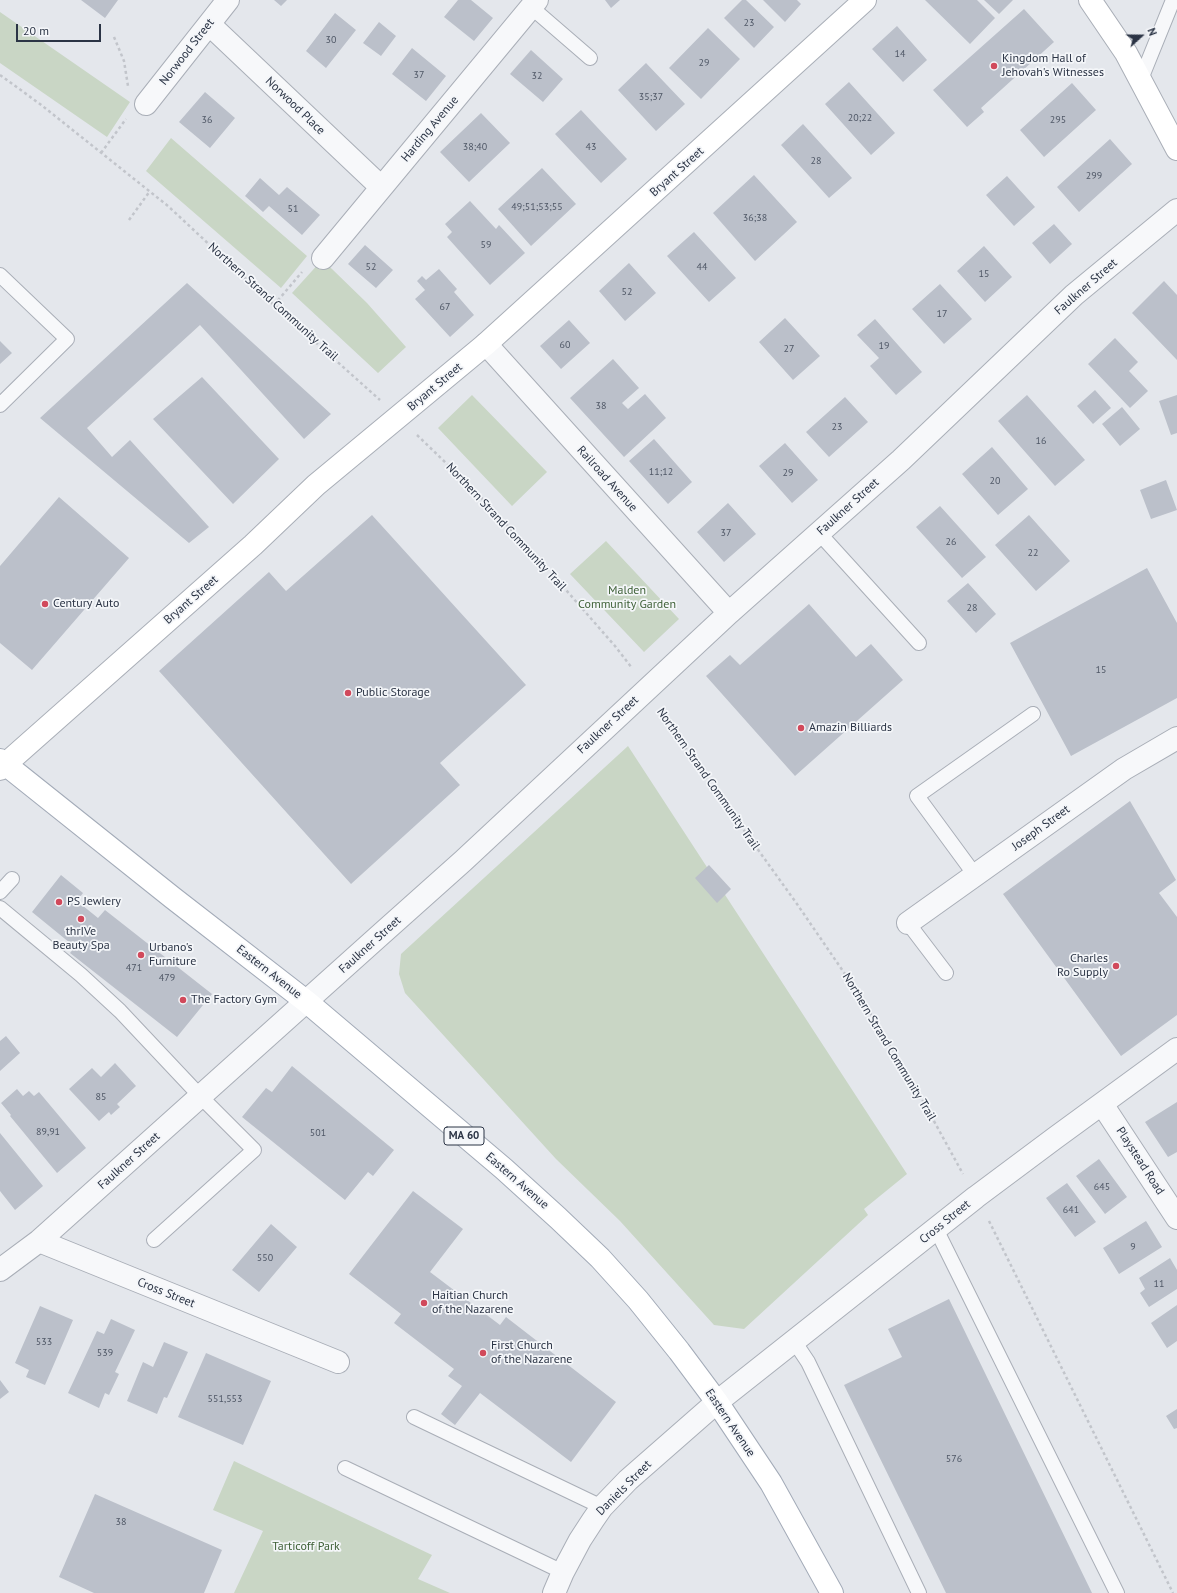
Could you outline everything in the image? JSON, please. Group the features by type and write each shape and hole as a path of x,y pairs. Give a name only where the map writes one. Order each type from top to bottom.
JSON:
{"main road":[{"name":"Bryant Street","path":"2,764 253,545 316,486 486,344 865,0"},
{"path":"1090,0 1126,53 1177,149"},
{"name":"Eastern Avenue","path":"2,764 307,1002 504,1169 600,1258 679,1351 718,1402 771,1483 832,1593"}],"street":[{"name":"Norwood Street","path":"142,103 228,0"},
{"name":"Harding Avenue","path":"323,258 534,4"},
{"name":"Norwood Place","path":"209,24 381,187"},
{"name":"Faulkner Street","path":"39,1241 463,861 729,613 901,460 1074,295 1177,210"},
{"name":"Railroad Avenue","path":"486,344 729,613"},
{"name":"Joseph Street","path":"908,923 1124,768 1177,738"},
{"name":"Cross Street","path":"718,1402 976,1198 1177,1049"},
{"name":"Playstead Road","path":"1102,1104 1177,1218"},
{"name":"Cross Street","path":"39,1241 338,1362"},
{"path":"0,1270 39,1241"},
{"name":"Daniels Street","path":"554,1593 580,1540 602,1507 628,1480 718,1402"}],"lane":[{"path":"1141,79 1173,0"},
{"path":"534,4 590,58"},
{"path":"0,275 67,338 0,405"},
{"path":"819,533 919,643"},
{"path":"975,875 917,796 1033,714"},
{"path":"0,892 12,878"},
{"path":"0,908 80,975 120,1011 201,1097 254,1150 154,1240"},
{"path":"908,923 946,973"},
{"path":"936,1229 1118,1593"},
{"path":"794,1341 808,1362 919,1593"},
{"path":"414,1417 602,1507"},
{"path":"345,1468 563,1572"}],"path":[{"path":"101,153 142,103 129,91 124,61 114,36"},
{"name":"Northern Strand Community Trail","path":"0,75 40,104 150,191 398,417 475,492 545,566 615,646 858,993 918,1092 999,1241 1173,1593"},
{"path":"129,220 150,191"},
{"path":"274,305 314,258 323,258"}],"green space":[{"path":"0,12 130,102 107,137 0,63"},
{"path":"171,138 307,256 281,288 146,171"},
{"path":"321,261 332,269 367,303 406,347 378,373 292,293"},
{"path":"472,395 547,472 512,506 438,428"},
{"name":"Malden Community Garden","path":"606,541 679,619 644,652 570,574"},
{"path":"628,746 907,1174 864,1209 868,1215 744,1329 714,1325 620,1221 556,1159 405,993 399,974 401,954"},
{"name":"Tarticoff Park","path":"234,1461 432,1555 418,1579 450,1593 234,1593 263,1531 213,1510"}],"building":[{"path":"81,0 118,0 105,18"},
{"path":"274,0 287,0 281,6"},
{"path":"458,0 471,0 493,18 474,41 444,17"},
{"path":"605,0 620,0 611,8"},
{"path":"742,0 746,0 774,27 754,48 724,18"},
{"path":"763,0 797,0 801,4 785,22"},
{"path":"925,0 977,0 995,18 970,44"},
{"path":"984,0 1013,0 999,14"},
{"name":"Kingdom Hall of Jehovah's Witnesses","path":"1024,9 1054,42 981,108 984,112 967,127 933,90"},
{"path":"335,13 356,30 326,68 306,51"},
{"path":"379,22 396,36 381,56 363,43"},
{"path":"897,26 927,60 903,82 872,49"},
{"path":"708,28 740,59 701,99 669,68"},
{"path":"412,48 446,76 426,101 392,74"},
{"path":"531,50 563,79 543,102 510,74"},
{"path":"646,63 685,104 656,131 618,90"},
{"path":"849,82 895,133 871,155 825,104"},
{"path":"1072,83 1096,110 1044,157 1020,130"},
{"path":"205,92 235,118 210,148 179,122"},
{"path":"581,110 627,159 601,183 555,134"},
{"path":"481,113 510,143 469,182 440,152"},
{"path":"803,124 852,178 829,198 781,145"},
{"path":"1110,139 1132,164 1079,212 1057,187"},
{"path":"542,168 576,204 531,246 498,209"},
{"path":"754,175 797,222 755,261 713,213"},
{"path":"1007,176 1035,207 1014,226 986,195"},
{"path":"260,178 279,195 287,187 320,215 302,235 269,206 263,212 245,196"},
{"path":"470,201 496,229 499,225 525,253 490,285 447,237 452,232 445,224"},
{"path":"1054,224 1072,244 1050,264 1032,243"},
{"path":"694,232 736,278 709,302 667,256"},
{"path":"365,245 393,270 376,288 348,264"},
{"path":"984,246 1012,277 985,302 957,271"},
{"path":"629,263 656,293 625,321 599,291"},
{"path":"439,269 457,289 454,292 474,315 450,337 415,299 425,290 417,281 422,276 426,280"},
{"path":"1164,281 1177,295 1177,360 1132,313"},
{"path":"187,283 331,414 304,439 200,325 87,428 112,457 130,440 209,527 189,543 40,418"},
{"path":"940,284 972,319 944,344 912,309"},
{"path":"785,318 820,356 793,380 759,342"},
{"path":"875,319 922,372 896,395 870,366 879,358 857,335"},
{"path":"569,320 590,343 561,369 540,346"},
{"path":"1115,338 1138,362 1129,371 1148,391 1130,408 1088,364"},
{"path":"0,341 12,353 0,364"},
{"path":"613,359 639,388 622,403 628,409 645,394 666,418 624,457 570,398"},
{"path":"202,377 279,459 233,504 153,419"},
{"path":"1095,390 1111,408 1093,424 1077,406"},
{"path":"1027,395 1085,460 1055,486 998,421"},
{"path":"1177,395 1177,433 1171,435 1159,401"},
{"path":"845,397 868,422 829,457 806,432"},
{"path":"1122,407 1140,429 1120,446 1102,424"},
{"path":"654,439 692,482 668,504 629,461"},
{"path":"785,443 818,480 792,503 759,466"},
{"path":"992,447 1028,489 998,515 962,474"},
{"path":"1166,480 1177,510 1151,519 1140,490"},
{"name":"Century Auto","path":"59,497 129,558 32,670 0,643 0,566"},
{"path":"728,503 756,534 724,562 697,532"},
{"path":"940,506 986,557 962,578 916,527"},
{"name":"Public Storage","path":"372,515 526,685 440,763 460,785 351,884 159,671 269,572 286,591"},
{"path":"1029,515 1070,561 1036,591 995,545"},
{"path":"1147,568 1177,623 1177,698 1071,756 1010,643"},
{"path":"968,583 996,614 976,633 947,601"},
{"name":"Amazin Billiards","path":"809,604 856,657 871,644 903,680 795,776 706,676 730,655 740,665"},
{"name":"Charles Ro Supply","path":"1130,801 1176,880 1159,893 1177,917 1177,1015 1121,1056 1003,894"},
{"path":"709,865 731,889 717,903 695,878"},
{"path":"61,875 83,893 77,901 98,918 105,910 212,994 177,1037 70,953 75,947 32,912"},
{"path":"6,1036 20,1053 0,1071 0,1041"},
{"path":"115,1063 136,1086 117,1104 120,1107 111,1115 109,1112 99,1121 69,1089 92,1068 101,1077"},
{"path":"292,1066 394,1150 373,1176 368,1172 345,1200 242,1117 266,1088 272,1092"},
{"path":"17,1089 23,1096 29,1091 34,1096 39,1092 86,1148 57,1173 1,1103"},
{"path":"1177,1102 1177,1152 1168,1157 1145,1122"},
{"path":"0,1133 43,1186 15,1210 0,1191"},
{"path":"1099,1159 1127,1197 1105,1214 1076,1176"},
{"path":"1067,1183 1096,1222 1075,1237 1046,1198"},
{"path":"413,1191 463,1229 430,1272 500,1325 506,1317 616,1402 571,1462 480,1393 455,1425 441,1414 462,1386 448,1376 454,1369 394,1323 401,1314 349,1274"},
{"path":"1146,1221 1162,1247 1119,1274 1103,1248"},
{"path":"271,1224 297,1247 259,1292 232,1270"},
{"path":"1170,1258 1177,1270 1177,1289 1149,1307 1140,1293 1145,1289 1139,1278"},
{"path":"949,1299 1092,1593 946,1593 844,1385 902,1357 888,1329"},
{"path":"1177,1305 1177,1341 1167,1348 1151,1323"},
{"path":"40,1306 73,1320 45,1385 26,1377 29,1370 15,1363"},
{"path":"111,1319 135,1330 115,1372 119,1374 109,1395 105,1393 99,1408 68,1393 97,1331 104,1334"},
{"path":"164,1342 188,1352 167,1398 164,1397 157,1414 127,1401 143,1362 153,1367"},
{"path":"206,1353 271,1381 243,1445 178,1417"},
{"path":"0,1380 9,1392 0,1399"},
{"path":"1177,1409 1177,1428 1174,1429 1166,1416"},
{"path":"95,1494 222,1550 204,1593 94,1593 59,1577"}],"place":[{"name":"Kingdom Hall of Jehovah's Witnesses","path":"994,66"},
{"name":"Century Auto","path":"45,604"},
{"name":"Public Storage","path":"348,693"},
{"name":"Amazin Billiards","path":"801,728"},
{"name":"PS Jewlery","path":"59,902"},
{"name":"thrIVe Beauty Spa","path":"81,919"},
{"name":"Urbano's Furniture","path":"141,955"},
{"name":"Charles Ro Supply","path":"1116,966"},
{"name":"The Factory Gym","path":"183,1000"},
{"name":"Haitian Church of the Nazarene","path":"424,1303"},
{"name":"First Church of the Nazarene","path":"483,1353"}]}
